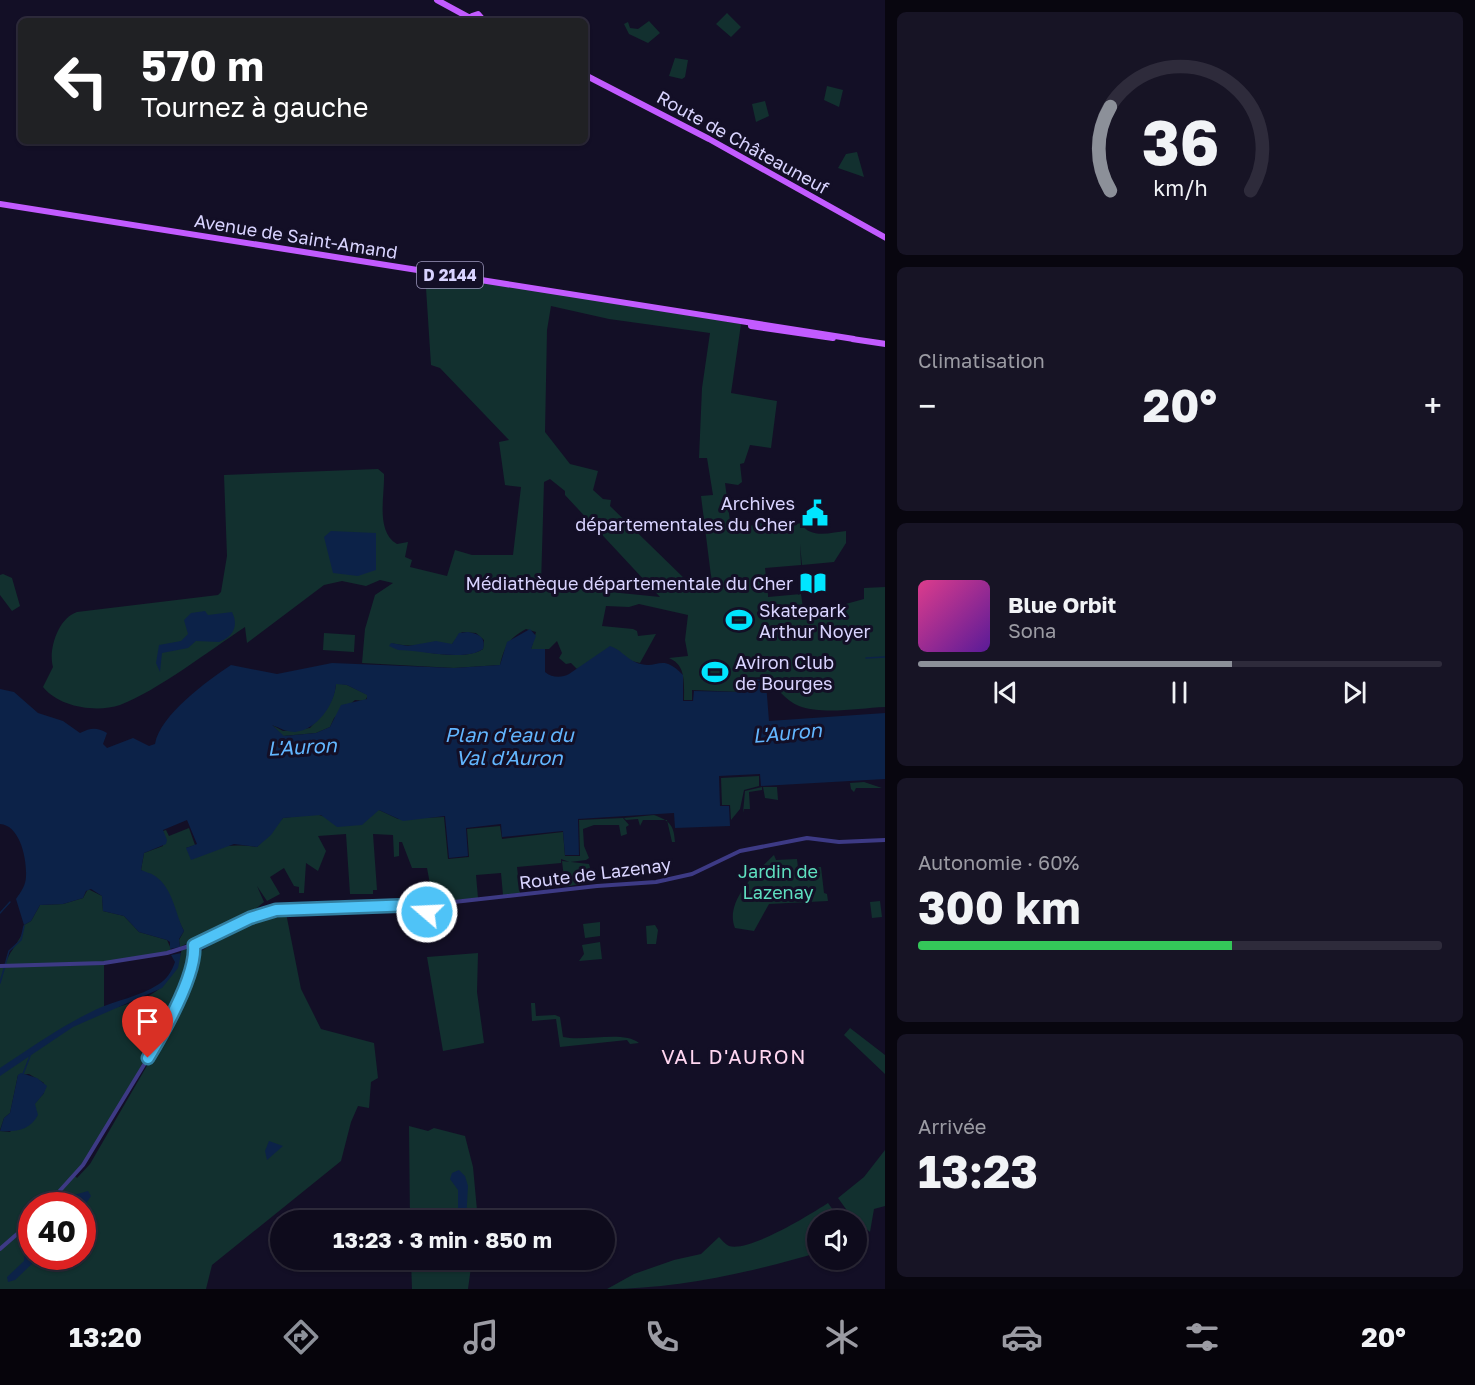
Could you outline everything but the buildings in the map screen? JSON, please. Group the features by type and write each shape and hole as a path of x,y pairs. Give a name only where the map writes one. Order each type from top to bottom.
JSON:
{"main road":[{"path":"437,0 468,18"},
{"name":"Route de Châteauneuf","path":"588,77 709,139 885,238"},
{"name":"Avenue de Saint-Amand","path":"0,204 885,344"}],"street":[{"name":"Route de Lazenay","path":"436,907 445,903 597,886 656,882 692,874 748,849 805,838 839,842 885,840"},
{"path":"0,966 104,963 181,950 250,918 276,910 414,905 429,912 436,907 436,901 428,896 414,905"},
{"path":"421,907 422,901"},
{"name":"Route de Lazenay","path":"436,901 445,903"},
{"path":"59,1192 83,1165 167,1027 192,965 194,945"},
{"path":"0,1249 18,1233"}],"green space":[{"path":"727,13 741,27 731,37 716,24"},
{"path":"649,21 660,33 648,43 629,34 624,24 628,22 630,28 638,29"},
{"path":"675,58 688,60 685,77 682,79 669,76"},
{"path":"827,86 843,90 839,107 824,100"},
{"path":"765,101 769,116 756,122 752,104"},
{"path":"857,152 864,177 838,168 846,154"},
{"path":"429,273 741,324 731,393 777,401 771,448 750,445 744,463 740,464 742,482 738,485 725,483 730,521 741,529 746,524 752,525 773,520 790,524 801,523 810,532 816,533 846,531 846,543 834,562 802,565 800,544 801,565 765,568 768,597 801,594 803,608 842,605 864,599 864,588 885,587 885,707 830,711 809,709 790,701 767,677 741,678 741,692 692,690 692,700 684,700 684,681 681,670 675,661 669,658 688,656 685,640 688,615 639,604 629,607 606,606 602,626 633,629 637,631 638,636 656,634 640,663 608,660 584,665 577,669 571,663 566,664 559,658 562,653 557,641 549,649 531,649 536,632 526,629 508,644 500,665 454,668 362,663 365,629 375,595 393,583 380,580 366,586 342,581 324,585 247,643 245,627 167,680 120,705 89,708 68,704 50,694 43,687 53,667 53,644 60,628 70,615 77,612 218,595 221,592 227,556 224,475 378,469 384,474 383,522 390,538 397,544 408,542 405,557 412,560 410,567 447,576 455,550 472,555 513,555 521,487 505,485 499,442 509,440 440,368 431,365 426,288","holes":["551,306 609,319 710,333 702,388 699,458 707,458 713,495 701,496 711,576 687,581 610,506 611,500 603,499 593,490 598,471 570,464 545,432 547,330","550,479 565,491 565,495 660,597 541,585 544,482","462,632 476,633 484,640 483,649 464,655 424,652 391,643 414,646 452,644"]},
{"path":"0,575 12,578 20,606 12,611 0,595"},
{"path":"324,633 355,635 354,652 323,650"},
{"path":"336,683 347,685 368,695 365,701 355,700 334,718 330,727 316,733 283,736 272,725 283,731 310,728 330,702"},
{"path":"759,776 759,786 744,790 740,809 731,820 730,805 722,805 721,778"},
{"path":"864,782 882,788 856,788 854,792 851,789 850,783"},
{"path":"762,787 762,790 749,792 750,809 744,809 743,813 745,791"},
{"path":"763,787 777,787 778,800 765,798"},
{"path":"379,810 398,819 444,817 448,859 469,857 467,829 500,826 502,839 563,832 565,856 580,856 579,820 623,818 629,825 626,827 627,834 621,836 619,825 594,825 583,829 584,846 589,858 586,860 570,862 561,859 561,863 517,867 520,893 503,895 501,873 476,875 478,898 454,901 443,900 432,895 427,868 412,868 402,842 399,842 399,856 394,857 393,835 373,834 377,890 373,890 373,894 350,894 346,834 318,836 326,851 318,871 306,863 304,893 299,893 299,887 294,886 284,868 270,877 280,894 267,901 257,886 264,902 248,915 180,947 179,940 184,931 168,896 159,884 141,870 144,853 163,846 163,831 166,830 169,836 189,828 195,845 186,848 257,847 283,818 316,814 329,818"},
{"path":"654,815 665,820 643,820 640,826 638,819 626,820 624,818"},
{"path":"667,822 674,831 675,842 672,842"},
{"name":"Jardin de Lazenay","path":"774,855 776,860 797,859 798,868 821,867 824,893 827,894 828,901 769,904 754,931 735,928 734,908 738,898 751,878"},
{"path":"562,861 589,864 594,881 565,887"},
{"path":"88,889 102,896 103,911 124,916 139,932 167,940 171,949 170,953 104,963 104,1011 132,1003 154,993 171,976 182,949 194,945 194,956 167,1027 75,1176 77,1178 90,1164 170,1026 198,953 254,918 286,913 301,989 321,1029 374,1043 378,1078 371,1082 369,1108 358,1106 351,1122 341,1161 280,1210 270,1210 270,1218 212,1265 206,1289 0,1289 0,1131 10,1132 44,1093 44,1083 29,1074 18,1075 10,1113 4,1118 0,1130 0,966 5,966 21,936 24,925 31,921 40,905 63,904 83,898"},
{"path":"880,901 882,917 872,918 870,902"},
{"path":"600,922 600,936 585,938 583,924"},
{"path":"655,925 658,930 656,944 647,944 646,926"},
{"path":"600,942 602,959 579,961 584,954 582,945"},
{"path":"478,953 477,992 484,1043 443,1051 427,957"},
{"path":"531,1003 535,1003 536,1016 560,1017 563,1037 623,1037 639,1043 630,1044 627,1040 560,1047 556,1019 532,1021"},
{"path":"850,1028 885,1055 885,1074 844,1035"},
{"path":"409,1126 428,1131 434,1128 465,1136 473,1167 477,1210 410,1210"},
{"path":"885,1150 885,1206 874,1209 870,1232 867,1229 867,1210 847,1210 838,1198 864,1177"},
{"path":"828,1203 833,1210 816,1210"},
{"path":"807,1216 807,1256 766,1267 687,1283 607,1289 634,1274 674,1260 701,1254 719,1237 729,1246 739,1246 765,1238"},
{"path":"411,1270 471,1270 468,1289 412,1289"}],"water":[{"path":"331,531 376,533 376,570 358,576 333,573 324,537"},
{"path":"205,611 208,615 232,612 235,626 231,634 219,642 196,641 188,648 162,653 160,672 156,663 159,645 181,641 188,634 184,620 191,613"},
{"name":"Plan d'eau du Val d'Auron","path":"530,629 536,636 531,649 545,649 545,672 554,676 569,674 610,646 635,662 649,665 664,663 675,668 683,675 683,701 693,701 694,691 741,692 741,678 765,680 751,682 766,683 769,721 885,713 885,779 761,786 760,774 719,776 720,806 729,806 730,826 675,828 674,813 578,819 579,855 565,855 563,831 502,837 501,824 466,828 468,856 449,858 445,816 403,821 379,810 362,825 337,827 321,815 283,818 271,835 257,847 234,844 191,860 186,848 197,844 187,820 163,830 167,840 166,844 144,853 141,870 155,876 170,894 184,931 179,939 180,947 170,949 170,942 167,940 139,932 124,916 103,911 102,896 91,889 86,891 83,898 63,904 40,905 31,921 24,925 16,899 26,879 23,852 13,830 0,824 0,689 14,692 38,713 63,721 80,733 94,729 107,733 103,744 107,748 133,738 149,746 155,744 159,733 175,710 231,665 277,674 332,663 454,668 500,665 507,642","holes":["336,684 347,685 367,695 367,699 341,705 330,727 316,733 284,736 272,725 295,732 311,726 328,707"]},
{"path":"468,632 481,637 483,649 475,653 454,655 398,650 389,646 391,643 408,646 436,641 452,644 459,633"},
{"path":"181,953 178,968 162,988 73,1027 0,1076 0,1068 70,1023 95,1010 159,984 171,972 174,965 175,962 171,955"},
{"path":"21,1073 37,1078 47,1086 35,1104 38,1115 27,1127 0,1131 4,1118 10,1113 18,1075"},
{"path":"269,1141 283,1146 267,1160 265,1151"},
{"path":"459,1170 465,1176 468,1186 467,1210 458,1210 458,1190 450,1179 452,1173"},
{"path":"18,1267 18,1270 26,1270 15,1280 8,1282 7,1277"}],"waterway":[{"path":"866,658 885,657"},
{"path":"0,913 10,902"},
{"path":"0,983 9,951 21,940 24,926"},
{"path":"23,1074 30,1056"}],"place":[{"name":"Archives départementales du Cher","path":"815,513"},
{"name":"Médiathèque départementale du Cher","path":"813,583"},
{"name":"Skatepark Arthur Noyer","path":"739,620"},
{"name":"Aviron Club de Bourges","path":"715,672"}],"district":[{"name":"VAL D'AURON","path":"734,1056"}],"route":[{"path":"148,1058 167,1027 192,965 194,945 250,918 284,909 414,905 422,901 421,907 427,912"}],"water label":[{"name":"L'Auron","path":"787,732"},
{"name":"L'Auron","path":"302,746"}]}
